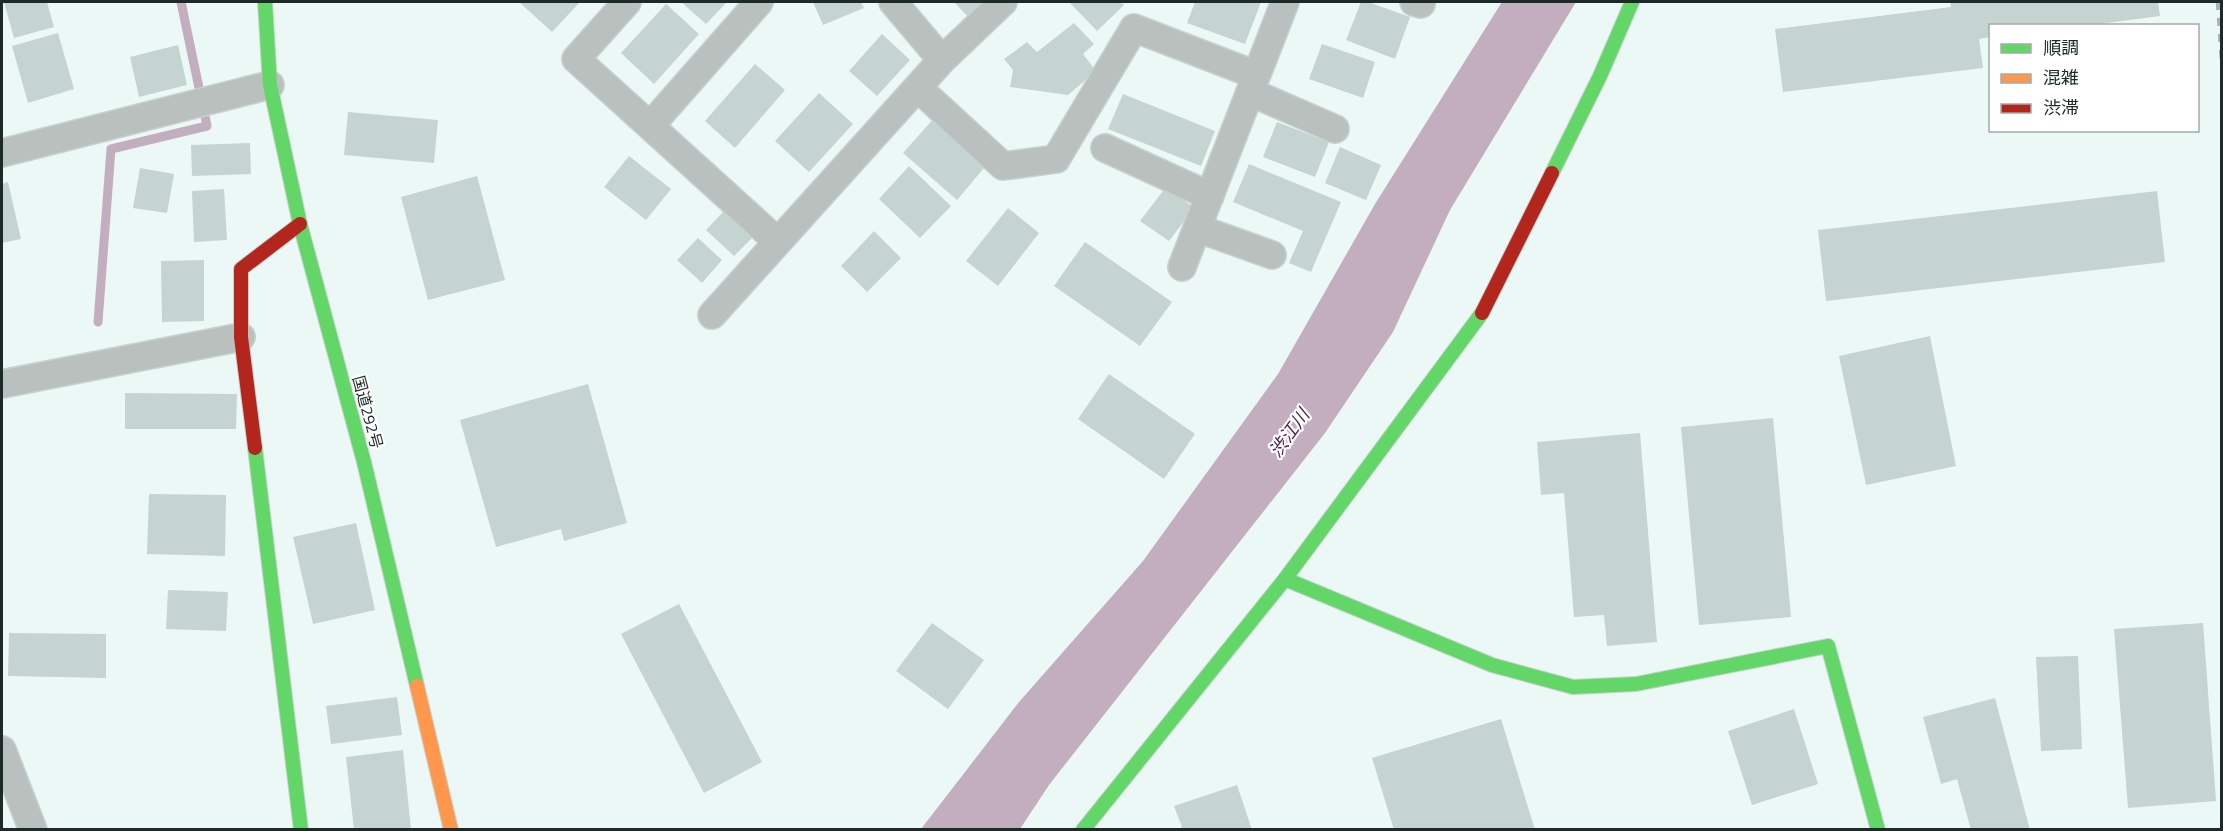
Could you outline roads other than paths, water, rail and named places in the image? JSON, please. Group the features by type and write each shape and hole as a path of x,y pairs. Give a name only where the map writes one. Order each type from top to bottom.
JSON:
{"main road":[{"name":"国道292号","path":"265,2 270,85 300,224 364,462 451,830"},
{"path":"1083,830 1285,579 1486,307 1600,75 1632,2"},
{"path":"300,224 241,269 241,337 301,830"},
{"path":"1285,579 1492,665 1573,687 1636,684 1828,646 1878,830"}],"street":[{"path":"627,2 576,59 778,242"},
{"path":"650,126 759,2"},
{"path":"893,2 942,60"},
{"path":"712,315 942,60 1004,2"},
{"path":"1182,267 1285,2"},
{"path":"918,88 1003,166 1056,159 1134,28 1253,83 1335,129"},
{"path":"2,153 270,85"},
{"path":"1105,148 1210,196"},
{"path":"1197,228 1272,255"},
{"path":"2,384 241,337"},
{"path":"2,750 33,830"}],"water":[{"name":"渋江川","path":"1502,2 1576,2 1450,210 1393,332 1325,433 1049,785 1020,829 921,829 1019,702 1143,561 1278,374 1375,204"}],"waterway":[{"path":"98,322 111,149 207,126 181,2"}],"railway":[{"path":"2218,2 2222,63"}]}
